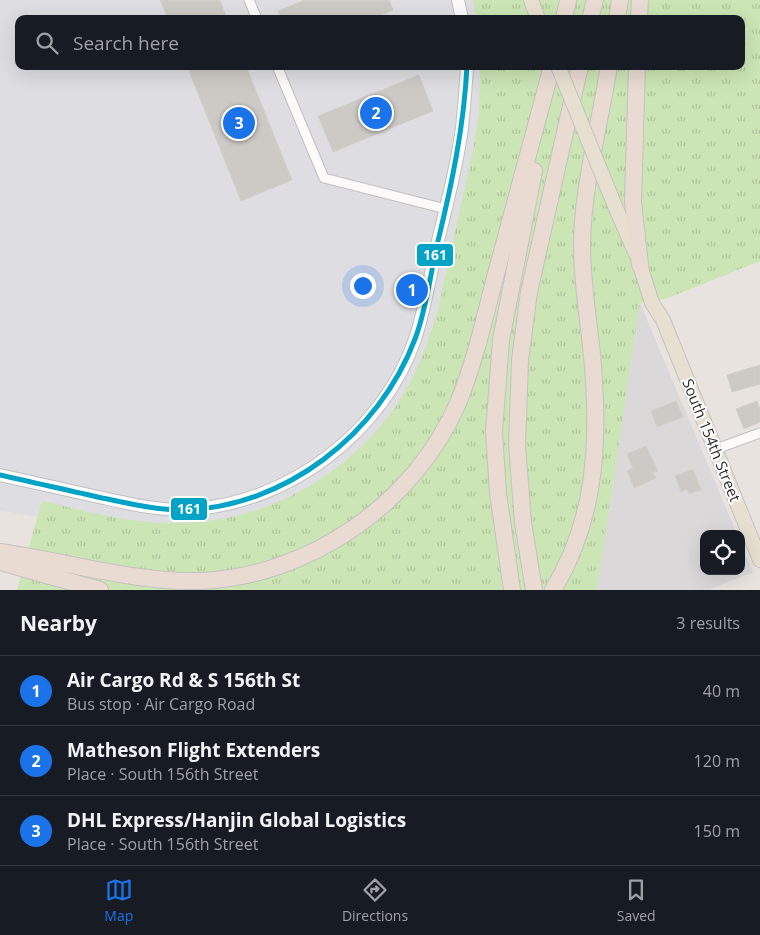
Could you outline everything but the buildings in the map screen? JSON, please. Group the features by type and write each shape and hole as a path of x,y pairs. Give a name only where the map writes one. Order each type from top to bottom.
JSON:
{"highway":[{"path":"565,15 568,0"},
{"path":"591,15 595,0"},
{"path":"618,15 620,0"},
{"path":"639,15 640,0"},
{"path":"0,552 162,580 201,581 232,577 307,556 345,535 385,504 418,468 441,436 458,403 475,351 554,70"},
{"path":"512,590 498,493 494,431 501,340 554,70"},
{"path":"534,590 523,523 518,445 520,360 529,292 579,70"},
{"path":"553,590 563,574 586,515 592,489 596,449 594,382 585,300 582,246 584,210 608,70"},
{"path":"637,70 633,202 640,265"},
{"path":"0,562 100,590"}],"main road":[{"path":"531,0 537,15"},
{"name":"South 154th Street","path":"557,70 640,265 660,302 663,320 760,560"}],"street":[{"path":"249,0 255,15"},
{"path":"458,0 461,15"},
{"path":"279,70 324,178 446,209"},
{"path":"0,475 130,504 161,509 194,509 227,504 263,492 295,478 322,461 363,426 399,375 415,339 446,209 462,130 467,70"},
{"path":"716,449 760,433"}],"shaded area":[{"path":"0,0 495,0 495,15 15,15 15,70 493,70 429,378 371,458 294,514 187,540 0,511"},
{"path":"640,303 735,530 700,530 700,575 745,575 745,553 753,572 708,590 597,590"}],"green space":[{"path":"473,0 760,0 760,261 668,298 640,303 597,590 17,590 42,501 101,515 146,522 196,522 231,517 265,507 297,493 327,475 354,453 379,428 412,380 426,347 437,313 474,146 479,112 480,70 745,70 745,15 475,15"}],"transit line":[{"name":"161","path":"0,475 152,508 182,510 220,506 257,496 291,480 324,459 353,434 378,406 399,374 419,327 457,154 467,70"}],"place":[{"name":"Matheson Flight Extenders","path":"376,113"},
{"name":"DHL Express/Hanjin Global Logistics","path":"239,123"},
{"name":"Air Cargo Rd & S 156th St","path":"412,290"}]}
